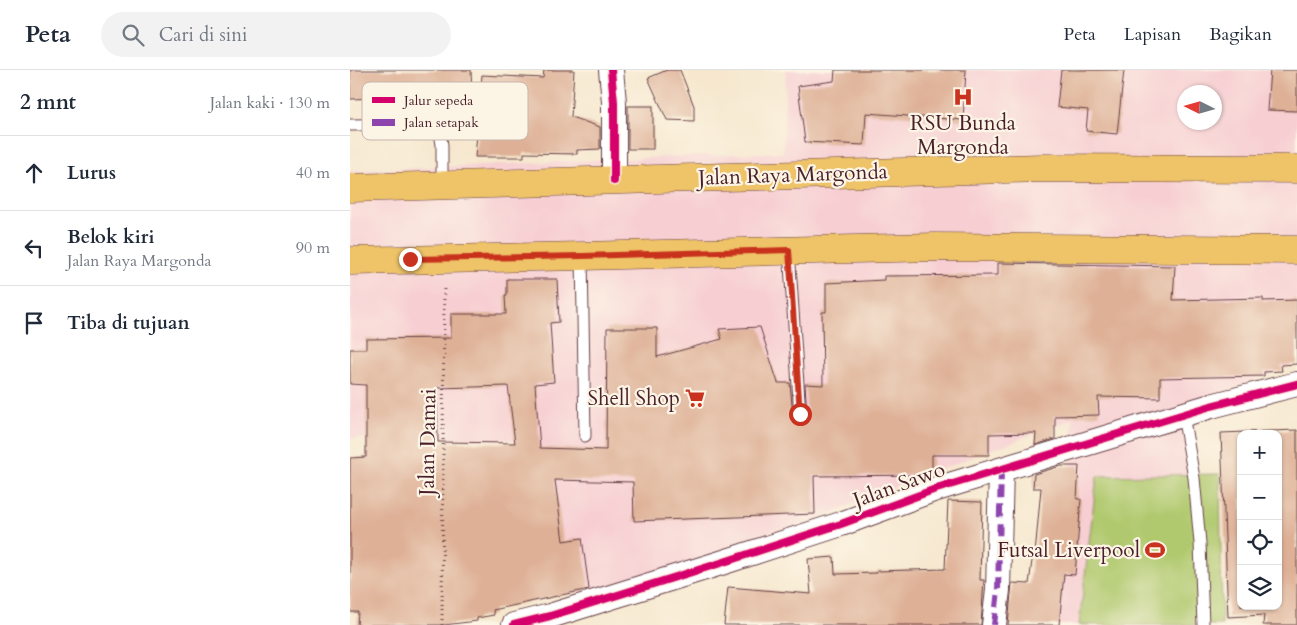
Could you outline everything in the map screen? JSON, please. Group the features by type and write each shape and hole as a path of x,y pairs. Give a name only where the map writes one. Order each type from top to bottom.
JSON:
{"main road":[{"name":"Jalan Raya Margonda","path":"352,188 1032,168 1297,169"},
{"path":"350,260 934,247 1297,250"}],"street":[{"path":"611,70 614,102 614,181"},
{"name":"Jalan Sawo","path":"514,625 550,616 724,562 840,524 933,490 1211,406 1297,384"},
{"path":"994,625 998,590 1001,470"}],"lane":[{"path":"441,140 442,185"},
{"path":"789,250 800,414"},
{"path":"582,256 585,436"},
{"path":"1182,415 1194,478 1200,543 1202,625"}],"shaded area":[{"path":"786,70 1297,70 1297,363 1195,405 1193,625 1047,625 1063,571 1073,419 865,498 690,576 536,599 525,440 350,438 350,171 783,152"}],"green space":[{"name":"Futsal Liverpool","path":"1220,474 1222,625 1079,625 1097,476"}],"building":[{"path":"350,70 471,70 471,82 362,82 362,99 350,99"},
{"path":"544,70 574,70 571,117 600,127 600,149 577,150 577,154 524,153 524,157 475,157 476,140 528,140 528,82 481,82 482,75 543,78"},
{"path":"667,70 680,70 694,106 694,121 667,120 648,78"},
{"path":"835,70 966,70 963,120 866,113 864,145 805,142 798,86 834,81"},
{"path":"1061,70 1124,70 1117,134 1086,131 1088,110 1057,107"},
{"path":"1270,70 1297,70 1297,111 1267,110"},
{"path":"628,106 653,106 653,149 628,149"},
{"path":"998,263 1175,266 1173,300 1263,298 1263,301 1297,300 1297,364 1281,365 1282,371 1264,372 1264,376 1160,378 1160,398 1098,397 1099,415 1055,416 1055,439 1035,445 1036,433 989,434 989,455 932,455 932,475 814,476 815,514 634,521 633,482 555,480 563,541 582,538 589,589 493,610 494,615 477,618 477,621 444,625 357,625 358,612 350,612 350,458 366,457 366,385 350,384 350,349 366,349 366,339 451,338 451,314 506,314 505,295 507,295 507,279 557,279 559,322 550,323 554,382 535,384 540,448 606,450 607,328 657,328 657,357 722,339 719,329 760,327 778,383 790,383 793,416 796,421 801,422 806,419 807,415 805,384 823,385 822,312 826,312 826,283 884,280 884,276 998,275","holes":["508,386 515,443 438,442 437,388"]},
{"path":"1297,430 1297,625 1263,625 1264,615 1228,617 1221,433 1237,432 1237,610 1282,610 1282,431"},
{"path":"1061,466 1079,466 1077,499 1081,499 1075,575 1064,574 1059,625 1008,625 1012,583 1029,584 1033,553 1035,554 1041,488 1033,488 1034,474"},
{"path":"948,501 982,502 980,580 984,580 981,625 724,625 728,587 811,594 808,559 834,557 835,574 945,569"}],"marked path":[{"path":"994,625 998,590 1001,470"}],"cycle path":[{"path":"611,70 614,102 614,181"},
{"path":"514,625 550,616 724,562 841,524 933,490 1211,406 1297,384"}],"place":[{"name":"RSU Bunda Margonda","path":"963,97"},
{"name":"Shell Shop","path":"695,398"},
{"name":"Futsal Liverpool","path":"1155,550"}],"route":[{"path":"410,259 789,250 800,414"}]}
